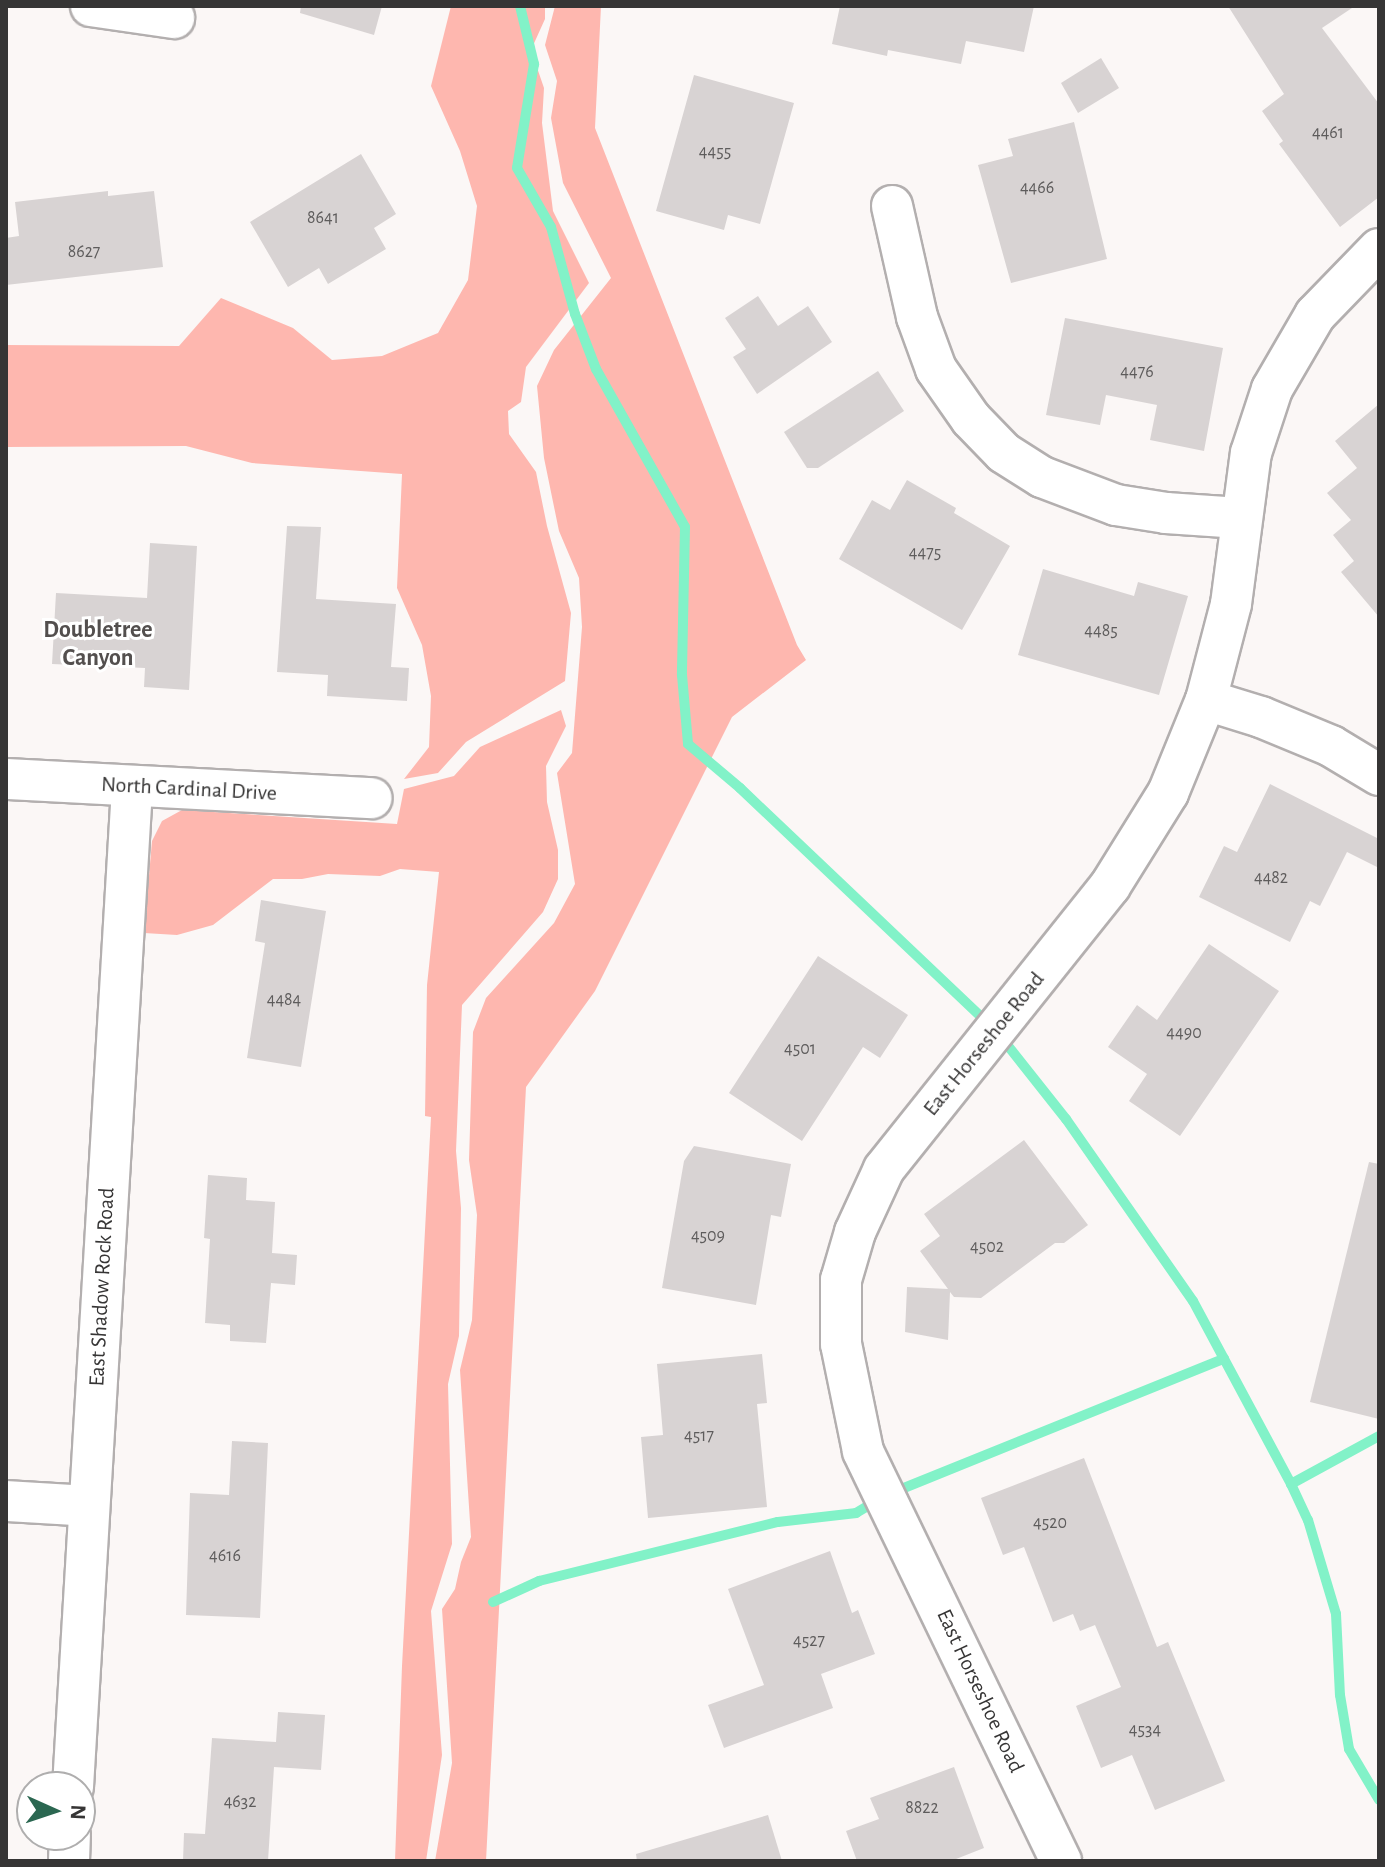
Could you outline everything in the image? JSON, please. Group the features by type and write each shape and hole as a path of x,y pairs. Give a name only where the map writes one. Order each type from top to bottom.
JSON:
{"street":[{"path":"91,6 174,18"},
{"path":"892,206 917,317 936,369 971,419 1004,453 1042,477 1116,505 1166,513 1240,518"},
{"name":"East Horseshoe Road","path":"1061,1861 863,1451 841,1344 841,1280 855,1232 884,1169 1110,886 1168,793 1206,700 1231,604 1251,453 1272,389 1315,315 1379,249"},
{"path":"1206,700 1261,717 1331,746 1379,775"},
{"name":"North Cardinal Drive","path":"6,779 372,798"},
{"name":"East Shadow Rock Road","path":"74,1771 132,787"},
{"path":"6,1501 89,1506"}],"shaded area":[{"path":"451,6 545,6 545,19 531,50 544,88 542,123 553,211 589,283 526,367 521,402 508,411 509,434 536,472 571,613 565,681 466,742 438,773 404,779 429,747 431,696 422,645 397,588 402,474 252,463 186,446 6,447 6,345 179,346 221,298 293,328 332,360 382,356 438,333 468,280 477,206 460,151 431,86"},
{"path":"555,6 601,6 595,128 797,645 806,660 732,717 595,991 526,1087 486,1861 435,1861 452,1763 442,1609 455,1589 471,1537 460,1370 472,1320 477,1215 469,1160 473,1032 486,998 554,923 575,884 557,773 572,753 582,627 579,578 559,531 544,458 537,386 554,350 611,278 563,183 551,118 557,81 545,45"},
{"path":"561,710 566,726 546,766 547,802 558,850 558,879 543,912 462,1005 456,1151 461,1208 459,1336 448,1384 452,1544 431,1611 442,1755 426,1861 395,1861 402,1666 431,1117 425,1116 427,985 439,872 400,869 380,876 328,874 302,879 273,879 213,925 177,935 144,933 152,841 162,821 182,810 397,824 404,789 454,776 480,747"}],"building":[{"path":"301,6 382,6 374,35 300,13"},
{"path":"840,6 1034,6 1024,52 966,41 961,64 888,50 887,56 832,44"},
{"path":"1228,6 1355,6 1322,28 1379,104 1379,197 1340,227 1279,144 1283,141 1262,111 1284,94"},
{"path":"1101,58 1119,88 1078,113 1061,83"},
{"path":"694,75 794,103 760,224 728,215 724,230 656,211"},
{"path":"1074,122 1107,259 1011,283 978,165 1013,156 1008,139"},
{"path":"361,154 396,214 374,228 386,249 328,284 319,268 288,287 250,222"},
{"path":"108,191 108,196 154,191 163,267 6,285 6,238 19,236 15,202"},
{"path":"758,296 778,326 808,306 832,342 757,394 733,357 746,349 725,318"},
{"path":"1065,318 1223,348 1204,451 1150,440 1157,405 1106,395 1100,425 1046,415"},
{"path":"878,371 904,411 818,468 807,468 784,432"},
{"path":"1379,404 1379,617 1341,572 1354,561 1333,535 1351,520 1327,493 1357,468 1335,441"},
{"path":"907,480 956,508 954,513 1010,546 962,630 839,559 872,500 890,510"},
{"path":"287,526 321,527 316,599 396,604 391,667 409,668 407,701 327,696 328,675 277,672"},
{"path":"150,543 197,546 189,690 144,687 145,668 52,664 56,593 147,598"},
{"path":"1043,569 1134,596 1138,582 1188,596 1159,695 1018,655"},
{"path":"1270,784 1379,839 1379,868 1347,852 1320,906 1310,901 1290,942 1199,897 1224,846 1237,852"},
{"path":"261,900 326,911 301,1067 247,1058 265,943 255,941"},
{"path":"1209,944 1279,991 1180,1136 1129,1101 1147,1074 1108,1047 1137,1005 1157,1020"},
{"path":"818,956 908,1015 880,1058 863,1047 802,1141 729,1093"},
{"path":"1024,1140 1088,1225 1064,1243 1055,1243 981,1298 954,1297 950,1292 948,1340 905,1332 907,1287 948,1289 920,1251 940,1236 924,1214"},
{"path":"694,1146 791,1164 781,1217 771,1215 756,1305 662,1288 684,1161"},
{"path":"1369,1162 1379,1164 1379,1419 1310,1402"},
{"path":"208,1175 247,1178 246,1200 275,1202 272,1253 297,1255 295,1285 271,1283 266,1343 230,1341 230,1325 205,1323 210,1239 204,1238"},
{"path":"762,1354 767,1403 757,1404 767,1507 648,1518 641,1437 663,1435 657,1364"},
{"path":"232,1441 268,1443 260,1618 186,1615 190,1493 229,1495"},
{"path":"1084,1458 1157,1647 1168,1642 1225,1781 1155,1810 1132,1755 1101,1768 1076,1706 1121,1687 1095,1625 1080,1631 1073,1614 1053,1622 1024,1547 1003,1555 981,1498"},
{"path":"830,1551 852,1613 858,1610 875,1654 821,1674 833,1708 724,1748 708,1705 764,1685 728,1589"},
{"path":"278,1712 325,1715 321,1770 274,1767 268,1861 183,1861 184,1833 205,1834 212,1738 276,1742"},
{"path":"954,1767 984,1848 951,1861 857,1861 846,1831 879,1819 870,1798"},
{"path":"768,1815 782,1861 637,1861 636,1854"}],"waterway":[{"path":"520,6 534,64 517,168 551,227 575,314 596,369 685,527 682,675 688,744 740,788 990,1025"},
{"path":"1001,1037 1066,1119 1193,1301 1291,1484 1308,1520 1336,1614 1340,1695 1349,1749 1379,1800"},
{"path":"894,1492 1224,1359"},
{"path":"1291,1484 1379,1436"},
{"path":"493,1602 539,1581 778,1522 856,1513 879,1499"}],"district":[{"name":"Doubletree Canyon","path":"98,645"}]}
